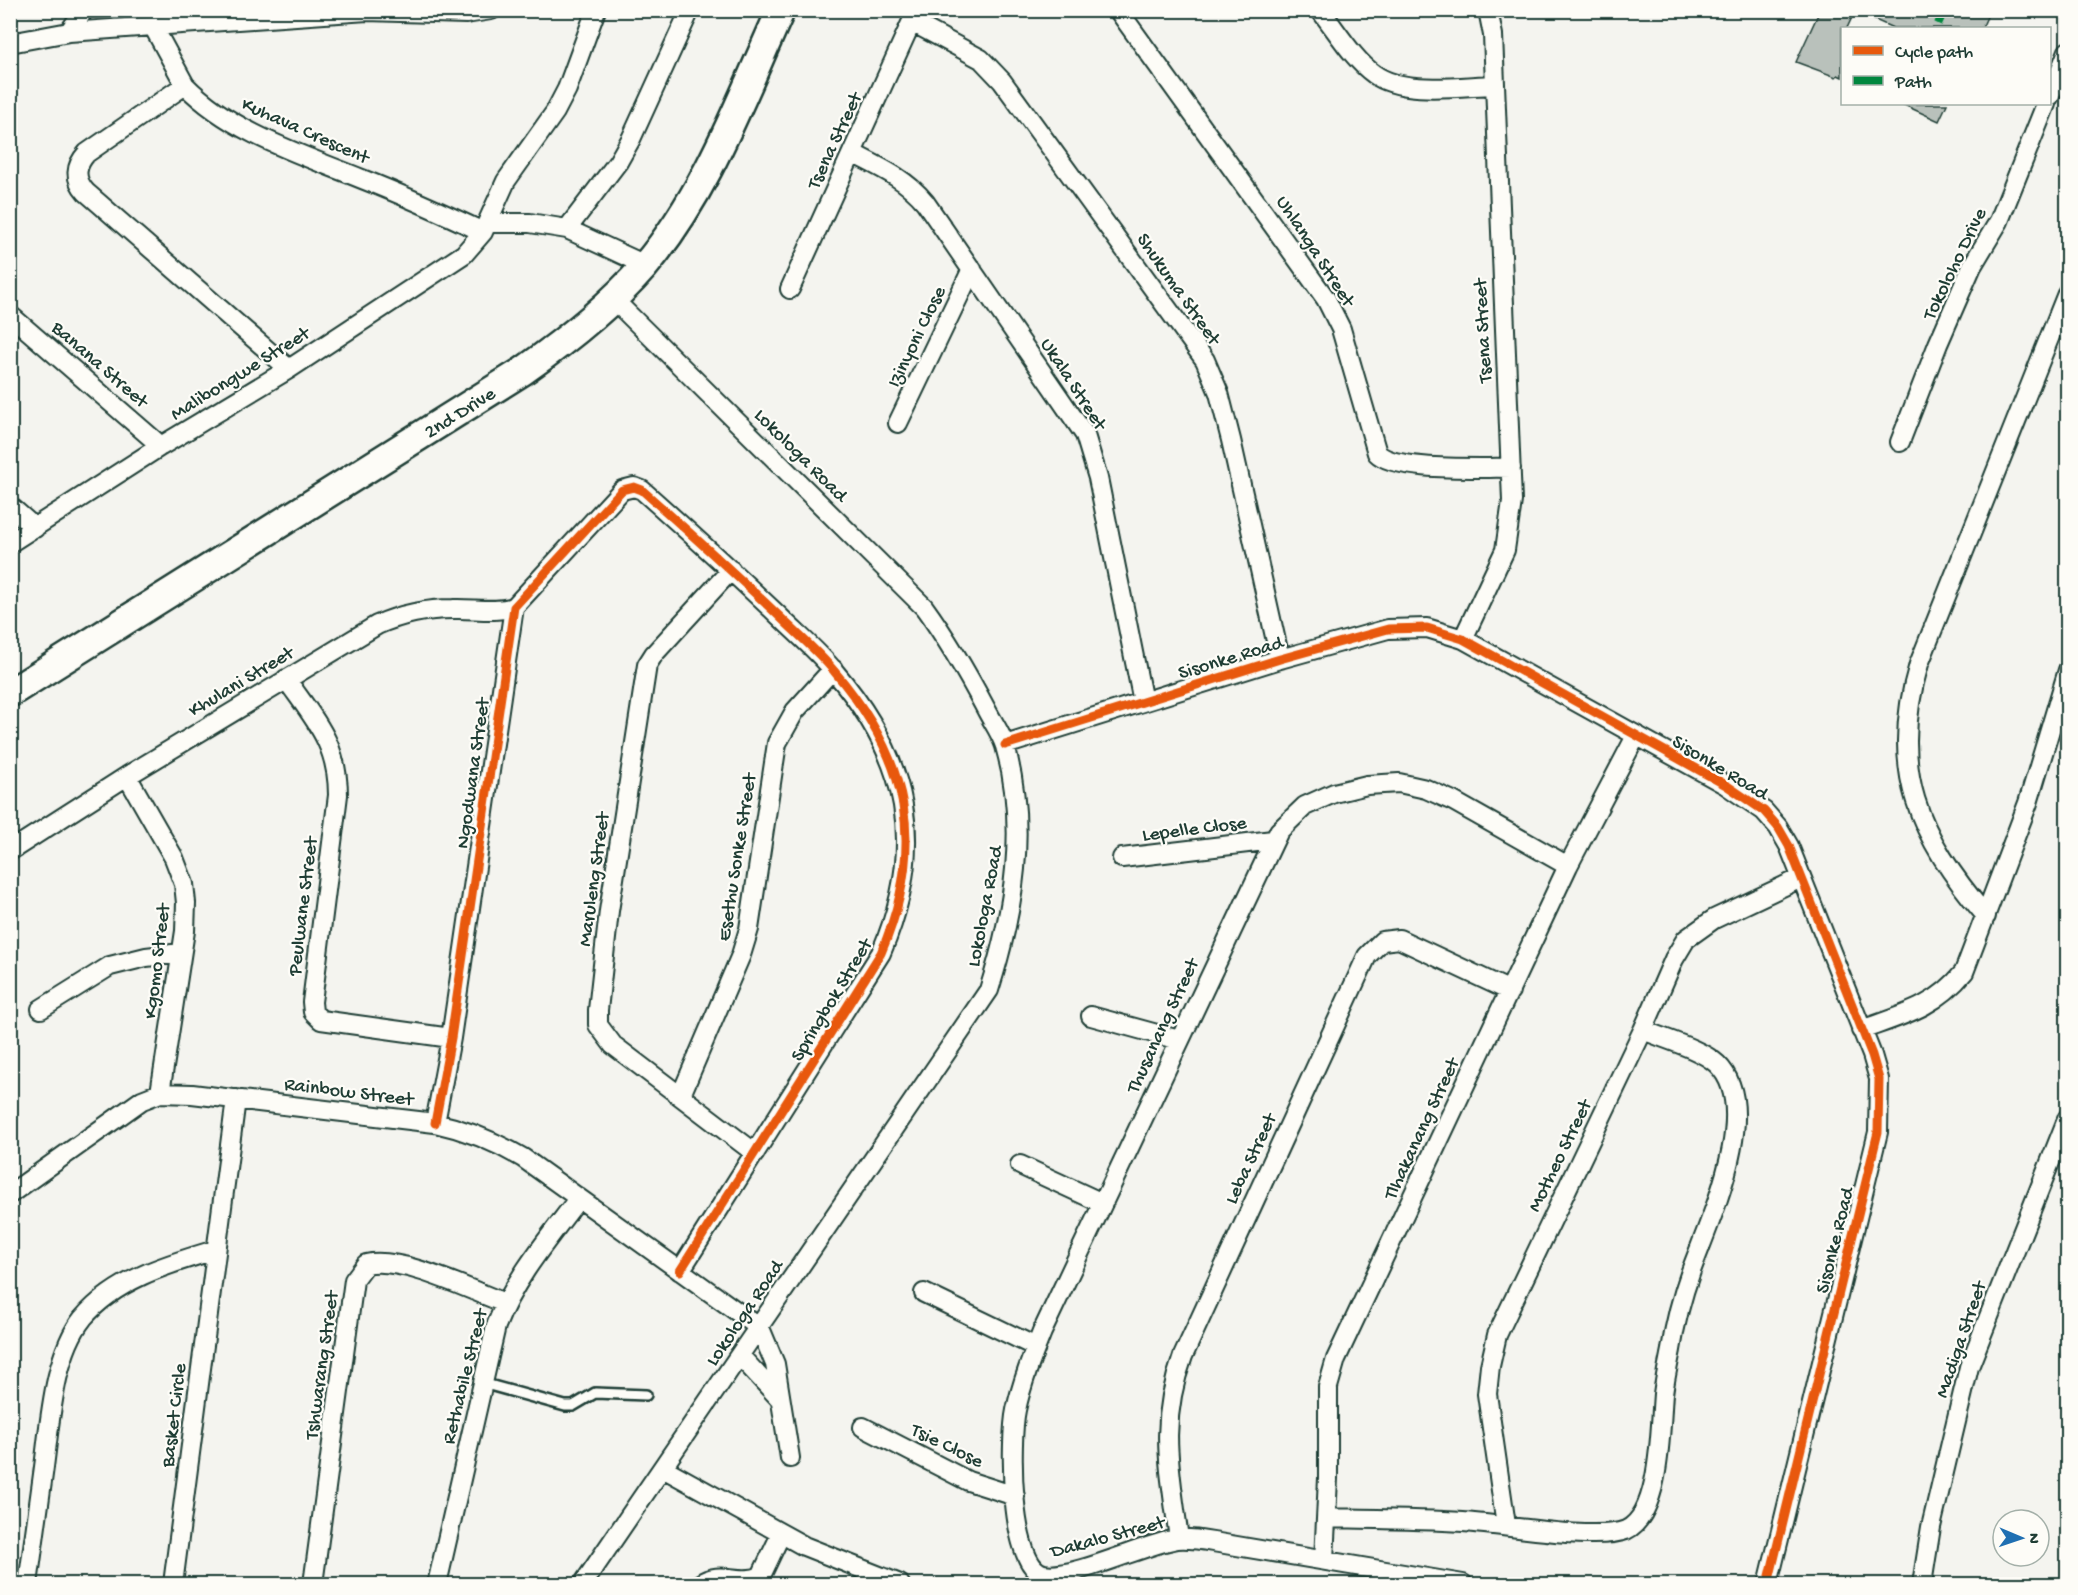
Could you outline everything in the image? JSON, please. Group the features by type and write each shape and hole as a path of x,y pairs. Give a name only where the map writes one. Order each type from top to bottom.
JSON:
{"street":[{"path":"69,32 84,10"},
{"path":"10,43 69,32 154,28 367,11 466,14 491,10"},
{"name":"Malibongwe Street","path":"10,543 161,446 289,369 464,254 486,227 506,181 555,112 567,89 596,10"},
{"path":"567,229 618,162 631,139 690,10"},
{"name":"2nd Drive","path":"10,693 523,371 569,337 613,298 645,265 685,209 717,151 781,10"},
{"name":"Uhlanga Street","path":"1118,10 1326,299 1341,329 1377,453 1383,459 1405,465 1511,468"},
{"path":"1320,10 1374,74 1387,81 1426,87 1493,85"},
{"name":"Tsena Street","path":"1464,639 1505,550 1511,526 1511,468 1493,85 1493,35 1488,10"},
{"name":"Tsena Street","path":"790,289 915,16"},
{"name":"Shukuma Street","path":"915,16 981,59 1002,81 1204,360 1219,393 1231,440 1280,659"},
{"name":"Kuhava Crescent","path":"154,28 185,85 220,116 255,134 486,227"},
{"path":"2051,91 2067,51"},
{"path":"185,85 87,153 78,165 78,180 86,192 289,369"},
{"name":"Tokoloho Drive","path":"1900,442 1938,344 1972,266 1999,221 2046,105"},
{"name":"Ukala Street","path":"852,153 892,173 913,187 1085,435 1098,478 1143,702"},
{"path":"486,227 530,224 567,229 645,265"},
{"name":"Izinyoni Close","path":"898,423 972,269"},
{"name":"Lokologa Road","path":"583,1584 989,990 1000,954 1018,858 1018,831 1005,744 950,642 924,607 613,298"},
{"path":"1986,916 1944,864 1919,810 1906,755 1910,697 1919,664 2066,298"},
{"name":"Banana Street","path":"10,315 161,446"},
{"name":"Springbok Street","path":"514,607 622,490 634,487 642,490 731,570 833,669 866,711 882,737 892,762 904,813 907,843 905,876 899,906 881,953 680,1271"},
{"path":"10,506 35,528"},
{"name":"Maruleng Street","path":"731,570 654,654 647,665 609,911 598,1025 609,1041 755,1152"},
{"name":"Khulani Street","path":"10,851 127,776 377,625 403,614 429,610 493,610 514,607"},
{"name":"Ngodwana Street","path":"435,1123 451,1038 514,607"},
{"name":"Sisonke Road","path":"1005,744 1280,659 1388,629 1427,628 1464,639 1726,785 1764,811 1778,827 1789,846 1880,1079 1878,1132 1768,1584"},
{"name":"Esethu Sonke Street","path":"681,1095 741,955 749,929 777,743 783,728 795,711 833,669"},
{"path":"1862,1030 1915,1011 1950,990 1965,972 2028,803 2067,670"},
{"name":"Peulwane Street","path":"286,679 324,734 338,771 338,795 312,1002 313,1012 321,1020 451,1038"},
{"name":"Tlhakanang Street","path":"1324,1560 1327,1518 1327,1396 1336,1359 1568,866 1636,736"},
{"name":"Kgomo Street","path":"127,776 174,858 184,884 186,903 181,953 160,1093"},
{"name":"Thusanang Street","path":"1023,1547 1014,1496 1011,1454 1016,1411 1036,1347 1273,840 1305,806 1334,793 1367,785 1399,783 1426,789 1453,801 1568,866"},
{"name":"Lepelle Close","path":"1122,858 1273,840"},
{"name":"Motheo Street","path":"1506,1525 1487,1394 1497,1335 1643,1030 1674,959 1686,939 1714,919 1801,878"},
{"name":"Leba Street","path":"1179,1539 1168,1451 1167,1418 1172,1387 1183,1356 1367,956 1382,941 1398,939 1510,991"},
{"path":"41,1009 110,966 146,957 181,953"},
{"path":"1090,1016 1179,1040"},
{"path":"1327,1518 1506,1525 1568,1532 1616,1532 1636,1522 1651,1493 1672,1340 1691,1271 1720,1195 1735,1122 1731,1086 1716,1062 1643,1030"},
{"path":"13,1188 127,1109 160,1093"},
{"name":"Rainbow Street","path":"160,1093 236,1099 435,1123 465,1130 495,1142 523,1158 760,1328"},
{"name":"Basket Circle","path":"173,1584 236,1099"},
{"name":"Madiga Street","path":"1922,1584 1930,1527 1970,1367 2067,1117"},
{"path":"1020,1165 1102,1203"},
{"name":"Rethabile Street","path":"437,1584 482,1383 505,1303 578,1199"},
{"path":"28,1584 52,1410 68,1341 84,1318 108,1296 138,1277 215,1250"},
{"name":"Tshwarang Street","path":"313,1584 354,1280 359,1270 366,1264 389,1262 409,1267 505,1303"},
{"path":"924,1293 1036,1347"},
{"path":"760,1328 776,1364 790,1458"},
{"path":"740,1356 780,1399"},
{"name":"Tsie Close","path":"864,1427 968,1481 1014,1496"},
{"path":"663,1468 781,1534 900,1584"},
{"path":"700,1584 708,1578 719,1576 752,1579 761,1576 781,1534"},
{"name":"Dakalo Street","path":"1023,1547 1035,1570 1055,1580 1179,1539 1213,1542 1463,1584"}],"lane":[{"path":"482,1383 565,1406 573,1406 595,1393 646,1395"}],"building":[{"path":"1820,10 1990,10 1982,27 1891,27 1855,11 1847,27 1841,27 1841,76 1836,77 1796,62"},
{"path":"1904,105 1947,105 1939,121"}],"marked path":[{"path":"1938,24 1944,11 1942,10"}],"cycle path":[{"path":"435,1123 451,1038 514,607 622,490 634,487 642,490 659,505 807,643 828,664 859,704 879,737 894,770 903,804 906,840 904,876 895,913 881,953 680,1271"},
{"path":"1005,745 1280,659 1388,629 1427,628 1463,639 1726,785 1764,811 1778,827 1789,846 1872,1055 1879,1079 1878,1132 1768,1584"}]}
